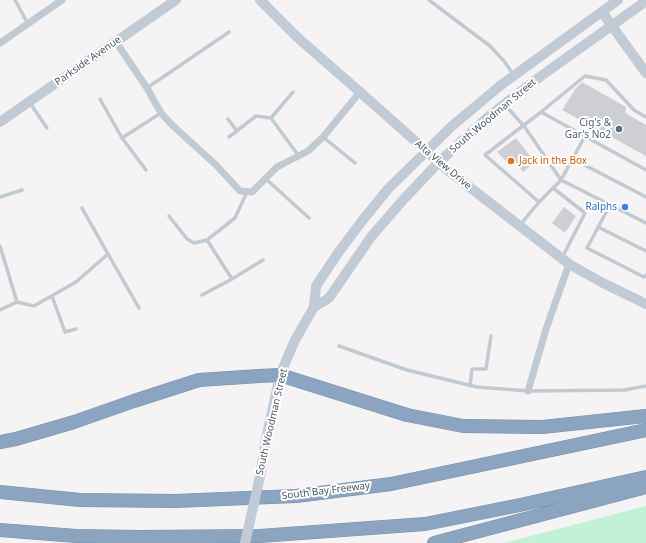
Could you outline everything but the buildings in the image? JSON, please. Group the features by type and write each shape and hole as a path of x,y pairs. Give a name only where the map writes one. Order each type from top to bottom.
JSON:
{"highway":[{"path":"0,442 16,440 74,422 199,380 280,375 407,415 463,426 542,427 646,416"},
{"name":"South Bay Freeway","path":"0,492 80,500 175,501 296,496 391,484 646,430"},
{"path":"0,530 76,536 260,536 402,526 425,524 506,508 646,477"},
{"path":"434,543 646,487"}],"main road":[{"name":"Parkside Avenue","path":"0,122 176,0"},
{"name":"Alta View Drive","path":"260,0 297,37 426,151 519,226 565,261 603,283 646,304"},
{"name":"South Woodman Street","path":"245,543 280,375 295,340 314,307 316,286 338,253 388,189 452,126 514,75 618,0"},
{"name":"South Woodman Street","path":"314,307 329,298 371,237 414,187 439,162 504,104 646,1"},
{"path":"602,12 646,73"}],"street":[{"path":"0,43 62,0"},
{"path":"116,42 161,113 216,165 240,191 252,192 277,168 298,155 308,151 323,137 360,92"},
{"path":"528,390 565,261"}],"lane":[{"path":"15,0 28,24"},
{"path":"429,0 490,46 504,61 514,75"},
{"path":"146,88 229,32"},
{"path":"539,202 485,156 585,76 606,80 634,110 646,117"},
{"path":"271,118 293,92"},
{"path":"100,99 122,138 146,170"},
{"path":"30,102 47,128"},
{"path":"504,104 524,126 561,180 646,223"},
{"path":"541,112 646,170"},
{"path":"122,138 161,113"},
{"path":"229,137 256,116 271,118 298,155"},
{"path":"228,119 237,131"},
{"path":"519,226 539,202 561,180 585,136"},
{"path":"323,137 355,163"},
{"path":"573,159 646,197"},
{"path":"266,179 309,218"},
{"path":"553,188 584,213 565,261"},
{"path":"0,197 22,190"},
{"path":"169,216 187,239 194,244 207,240 235,218 247,192"},
{"path":"610,205 587,248 644,277 646,275"},
{"path":"82,208 139,308"},
{"path":"598,227 646,251"},
{"path":"207,240 232,279"},
{"path":"0,246 17,302"},
{"path":"0,310 17,302 34,306 76,282 108,254"},
{"path":"202,295 263,260"},
{"path":"52,296 65,332 76,329"},
{"path":"470,386 472,369 486,370 491,336"},
{"path":"339,346 407,370 477,388 528,390 624,390 646,386"}],"green space":[{"path":"646,506 646,543 504,543"}],"place":[{"name":"Cig's & Gar's No2","path":"619,129"},
{"name":"Jack in the Box","path":"511,161"},
{"name":"Ralphs","path":"625,207"}]}
